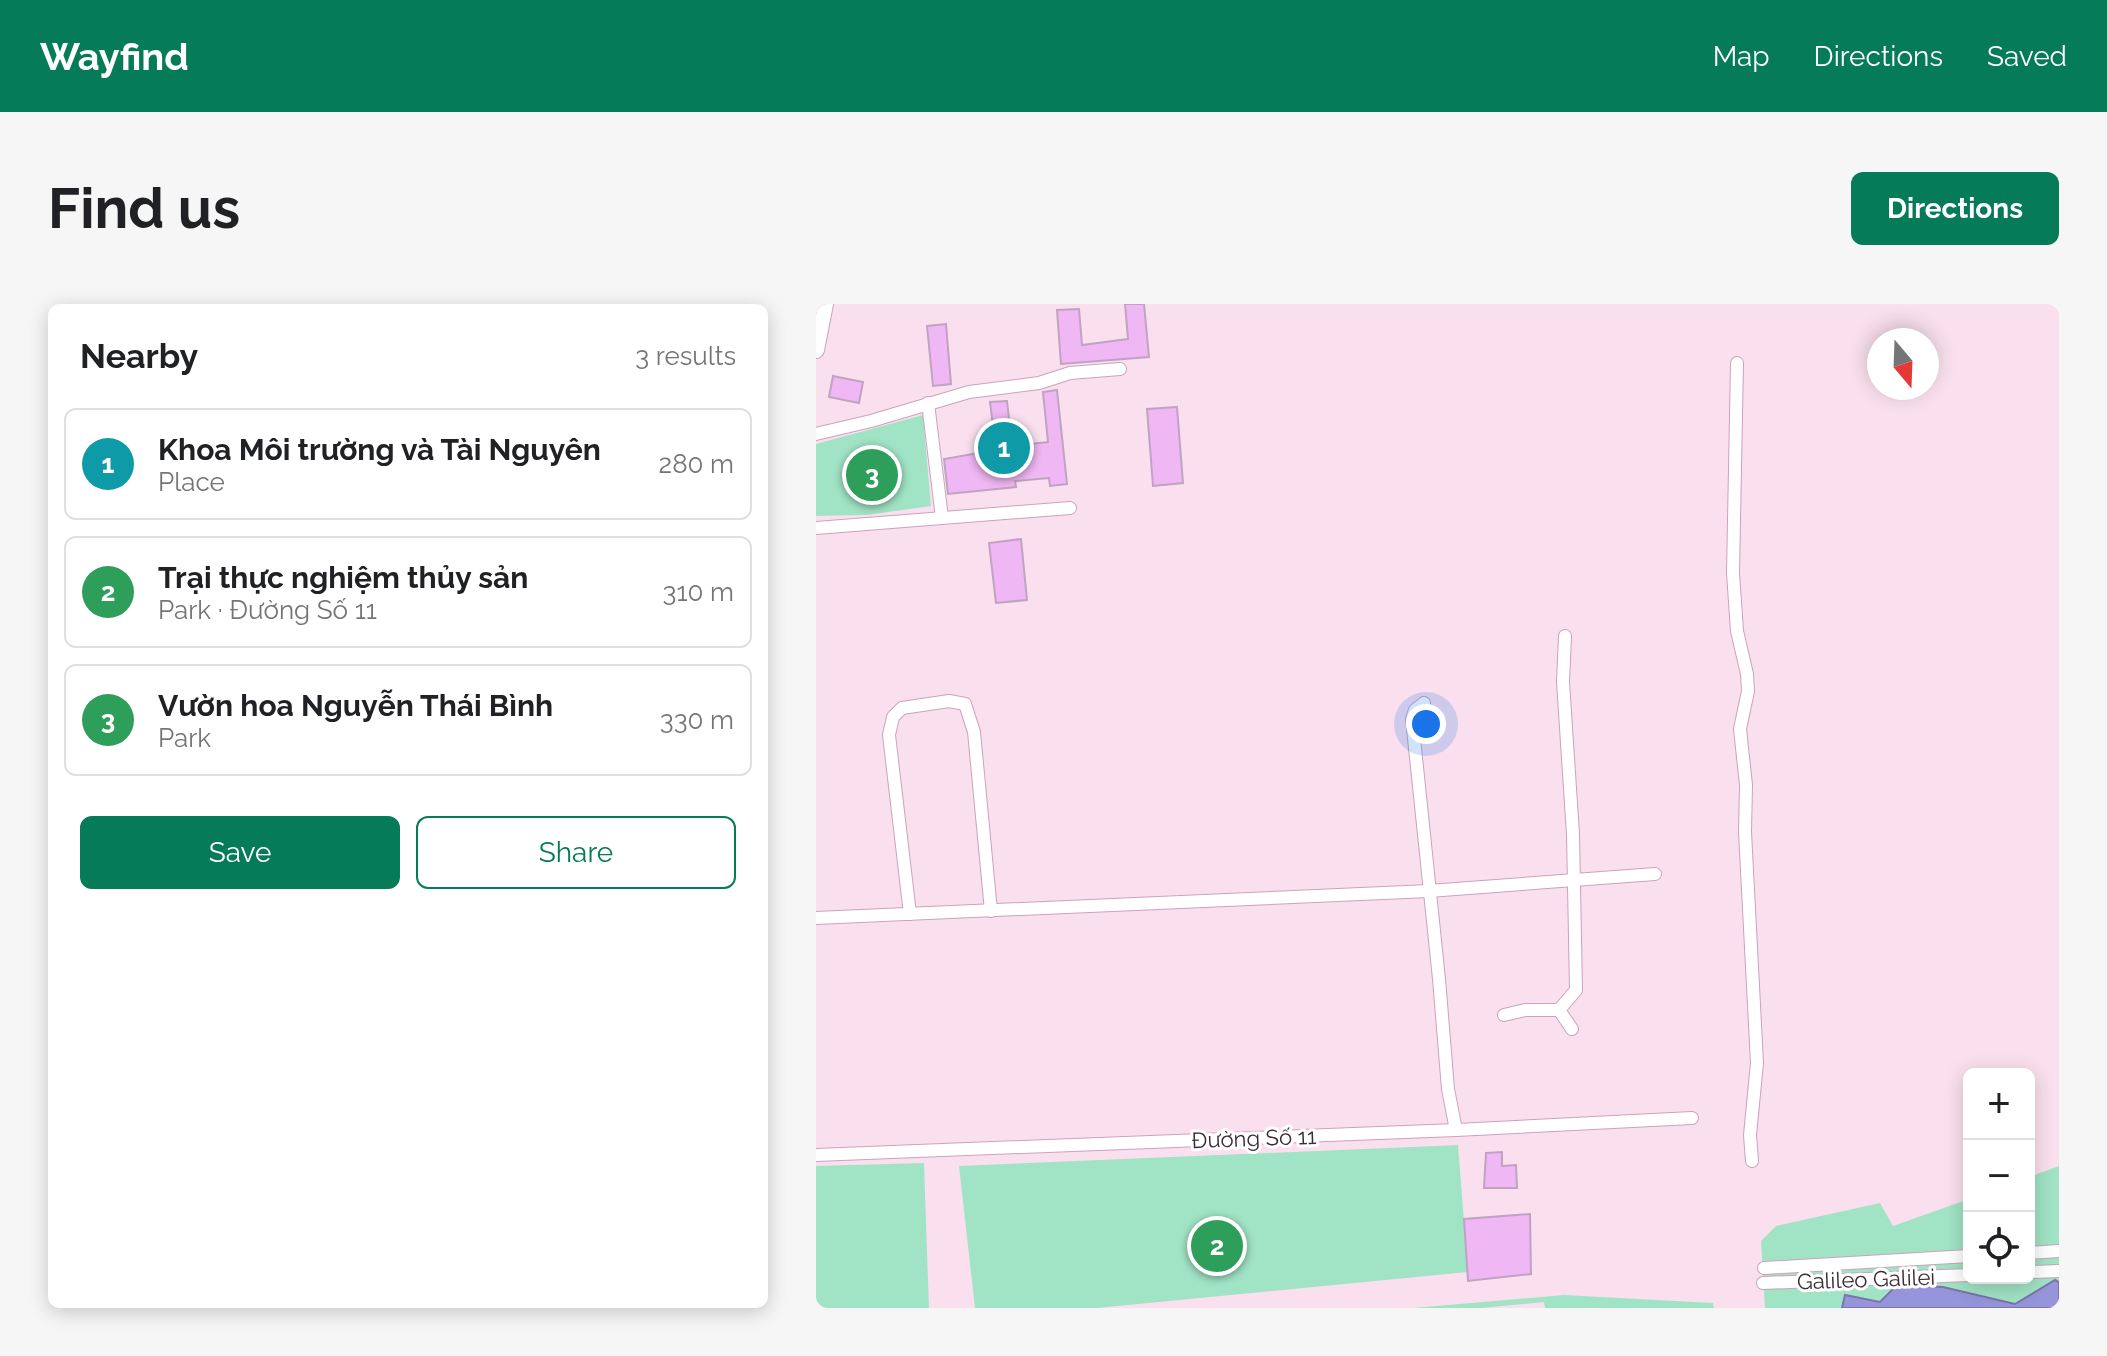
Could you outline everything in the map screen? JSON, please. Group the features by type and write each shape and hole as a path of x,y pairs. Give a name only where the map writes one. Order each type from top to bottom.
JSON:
{"street":[{"path":"816,350 825,304"},
{"path":"1737,363 1733,573 1737,631 1748,691 1740,729 1746,785 1745,832 1757,1063 1750,1135 1752,1161"},
{"path":"816,434 969,392 1039,383 1070,373 1120,369"},
{"path":"928,403 942,518"},
{"path":"816,528 1070,508"},
{"path":"1504,1015 1525,1010 1559,1010 1576,990 1574,878 1563,682 1565,636"},
{"path":"910,914 889,735 892,721 902,708 949,701 965,704 974,732 991,911"},
{"path":"1424,703 1415,710 1412,719 1448,1089 1456,1130"},
{"path":"816,918 1429,891 1655,874"},
{"path":"1559,1010 1572,1029"},
{"name":"Đường Số 11","path":"816,1155 1692,1118"},
{"path":"2035,1253 2059,1251"},
{"name":"Galileo Galilei","path":"1764,1268 1963,1256"},
{"path":"2035,1272 2059,1271"},
{"name":"Galileo Galilei","path":"1763,1283 1963,1275"}],"green space":[{"path":"923,415 931,506 867,515 816,516 816,444"},
{"path":"1458,1145 1468,1272 1097,1308 975,1308 959,1166"},
{"path":"924,1163 929,1308 816,1308 816,1166"},
{"path":"2059,1166 2059,1282 2055,1280 2015,1304 1943,1287 1880,1302 1845,1295 1842,1308 1765,1308 1761,1241 1776,1226 1880,1203 1893,1226 1963,1201 1963,1284 2035,1284 2035,1175"},
{"path":"1564,1295 1713,1303 1714,1308 1545,1308 1544,1302 1481,1308 1413,1308"}],"shaded area":[{"path":"2055,1280 2059,1282 2059,1308 1842,1308 1845,1295 1880,1302 1897,1285 1943,1287 2015,1304"}],"building":[{"path":"1125,304 1144,304 1149,357 1061,364 1057,310 1079,309 1082,345 1128,339"},
{"path":"946,324 951,384 933,386 927,326"},
{"path":"833,376 863,382 859,403 829,397"},
{"path":"1057,390 1067,484 1050,486 1049,478 1015,481 1016,487 948,494 944,459 996,450 990,402 1007,401 1012,446 1048,442 1043,392"},
{"path":"1177,407 1183,483 1153,486 1147,409"},
{"path":"1021,539 1027,600 996,603 989,543"},
{"path":"1502,1152 1502,1166 1516,1165 1517,1188 1484,1188 1486,1153"},
{"path":"1530,1214 1531,1274 1468,1281 1464,1219"}],"place":[{"name":"Khoa Môi trường và Tài Nguyên","path":"1004,448"},
{"name":"Vườn hoa Nguyễn Thái Bình","path":"872,475"},
{"name":"Trại thực nghiệm thủy sản","path":"1217,1246"}]}
